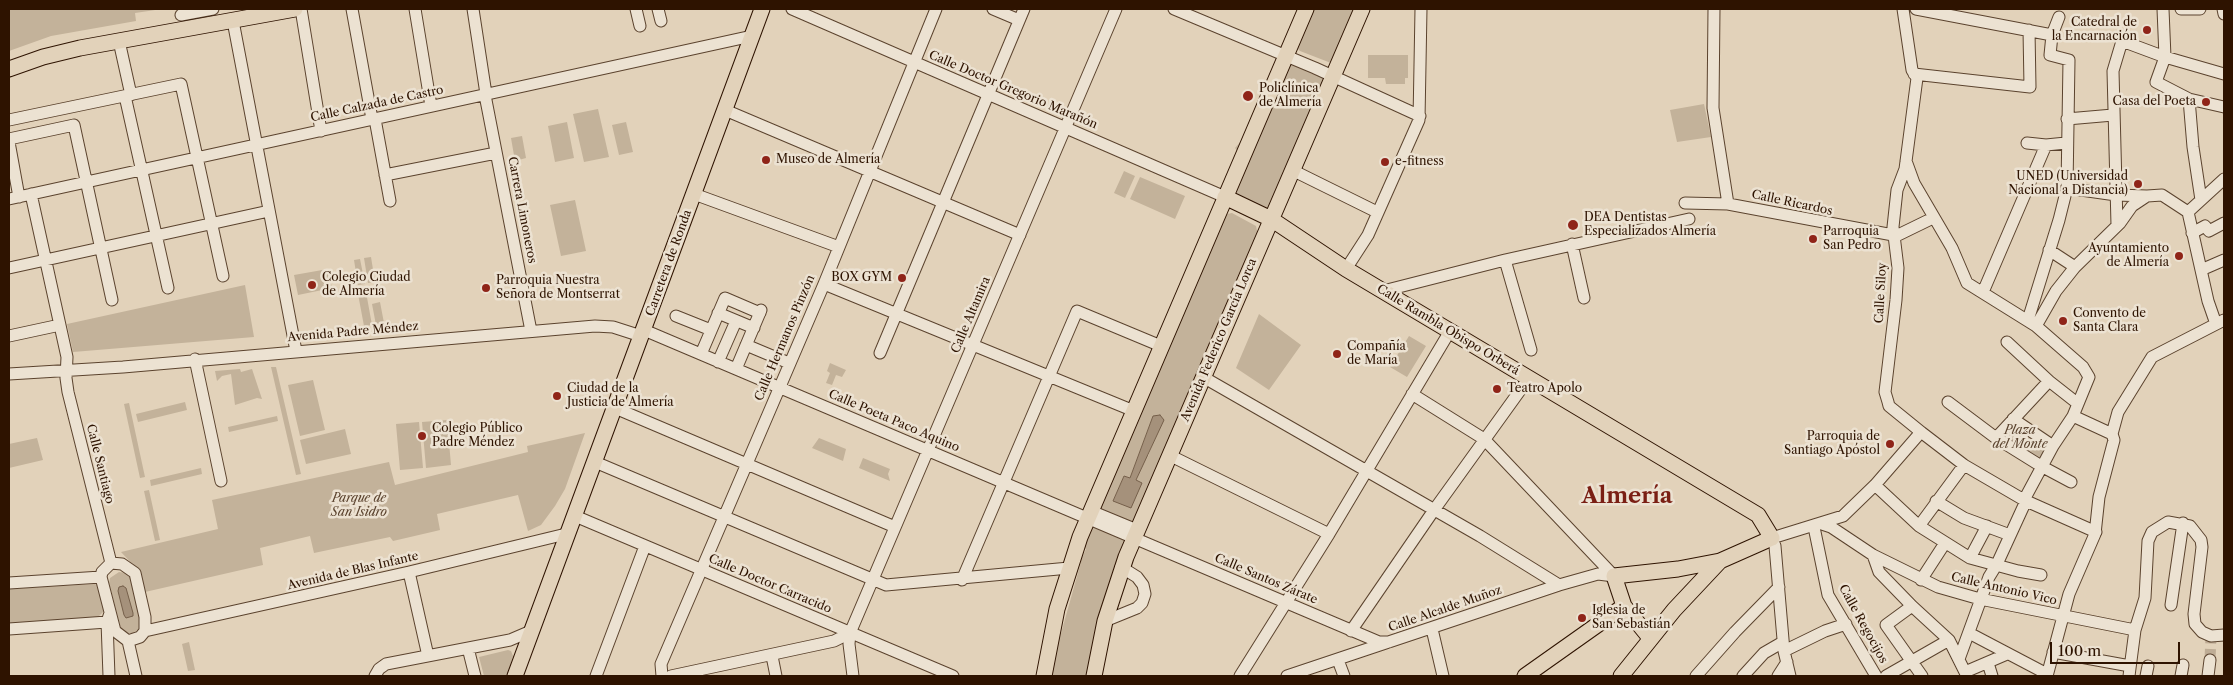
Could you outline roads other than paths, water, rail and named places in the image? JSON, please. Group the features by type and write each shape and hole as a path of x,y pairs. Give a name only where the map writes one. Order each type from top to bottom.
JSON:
{"main road":[{"path":"9,60 75,41 181,15 251,9"},
{"path":"9,69 64,51 295,9"},
{"name":"Carretera de Ronda","path":"515,676 762,9"},
{"path":"1044,676 1052,632 1069,568 1089,514 1306,9"},
{"name":"Avenida Federico García Lorca","path":"1094,676 1105,621 1121,567 1362,9"},
{"name":"Calle Rambla Obispo Orberá","path":"1225,196 1271,219 1346,269 1724,494 1762,519 1768,540"},
{"name":"Carretera de Ronda","path":"524,676 572,535 575,516"},
{"path":"1650,638 1624,606 1614,576 1720,561 1768,540"},
{"path":"1621,676 1650,638 1720,561"},
{"path":"1694,566 1701,573 1703,580"},
{"path":"1525,676 1624,606"}],"street":[{"path":"181,15 214,9"},
{"path":"301,9 321,130"},
{"path":"352,9 390,201"},
{"path":"415,9 431,106"},
{"name":"Carrera Limoneros","path":"473,9 496,153 532,331"},
{"path":"636,9 640,26"},
{"path":"658,9 661,21"},
{"name":"Calle Doctor Gregorio Marañón","path":"792,9 913,63 1225,196"},
{"name":"Calle Hermanos Pinzón","path":"662,676 661,664 824,284 936,9"},
{"path":"993,9 1019,20"},
{"path":"880,353 1024,9"},
{"name":"Calle Altamira","path":"850,632 1116,9"},
{"path":"1174,9 1332,76 1415,114"},
{"path":"1346,269 1368,235 1377,212 1400,166 1420,100 1421,9"},
{"path":"1714,9 1713,108 1728,204"},
{"name":"Calle Siloy","path":"1903,9 1914,74 1917,78 1906,156 1897,190 1894,236 1897,260 1896,300 1885,392 1889,406 1921,432"},
{"path":"1916,9 2052,35"},
{"path":"2163,9 2165,57 2156,82 2189,100 2224,107"},
{"path":"2181,9 2198,9"},
{"path":"2223,9 2224,14"},
{"path":"2032,323 2049,250 2067,188 2066,143 2069,60 2050,55 2052,35 2059,17"},
{"path":"233,21 296,350"},
{"path":"1914,74 2030,87 2029,30"},
{"name":"Calle Calzada de Castro","path":"14,198 752,36"},
{"path":"119,41 142,170 168,288"},
{"path":"2117,225 2113,70 2122,41 2165,57 2224,74"},
{"path":"9,120 181,84 223,276"},
{"path":"2189,100 2193,147 2201,200"},
{"path":"70,108 112,300"},
{"path":"725,110 1020,235"},
{"path":"2067,119 2113,115"},
{"path":"14,198 9,141 74,125"},
{"path":"2027,143 2046,145 2066,143"},
{"path":"1983,292 2046,145"},
{"path":"385,175 496,153"},
{"path":"1906,156 1914,183 1952,248 1968,283 2032,323 2084,367 2089,377 2073,416 2041,466 2024,500 2025,503 1980,599 1959,659"},
{"path":"1292,170 1377,212"},
{"path":"2188,212 2224,179"},
{"path":"1969,633 2047,675 2075,576 2096,532 2099,497 2114,440 2112,434 2118,412 2152,357 2222,322 2201,270 2188,212 2162,195 2116,195 2067,188"},
{"name":"Calle Santiago","path":"31,194 67,357 68,392 110,563"},
{"path":"694,194 839,247"},
{"path":"2032,323 2075,268 2117,225 2132,206 2147,196"},
{"name":"Calle Ricardos","path":"1685,202 1728,204 1894,236"},
{"path":"9,268 269,211"},
{"path":"1894,236 1933,218"},
{"path":"1383,291 1572,244 1689,219"},
{"path":"2192,233 2205,226 2209,231 2224,223"},
{"path":"1572,244 1584,298"},
{"path":"2049,250 2075,268"},
{"path":"1505,260 1531,350"},
{"path":"2201,270 2224,260"},
{"path":"824,284 1134,411"},
{"path":"701,354 725,298 761,312 736,369"},
{"path":"962,580 1077,311 1161,346"},
{"path":"718,313 754,328"},
{"path":"676,316 711,330"},
{"path":"718,362 736,321"},
{"path":"9,336 60,325"},
{"name":"Avenida Padre Méndez","path":"9,374 66,371 296,350 601,326 643,333"},
{"path":"1240,676 1329,534 1450,331"},
{"name":"Calle Poeta Paco Aquino","path":"643,333 701,354 1004,482 1136,534"},
{"path":"2007,342 2077,403"},
{"path":"746,345 790,363"},
{"path":"195,359 221,480"},
{"path":"1203,376 1367,470 1559,585"},
{"path":"1351,630 1528,378"},
{"path":"1996,438 2049,380"},
{"path":"1412,394 1484,440 1614,576"},
{"path":"1948,402 1996,438 2071,482"},
{"path":"615,408 895,527"},
{"path":"2073,416 2112,434"},
{"path":"2013,419 2053,446"},
{"path":"1790,676 1785,651 1779,587 1768,540 1843,516 1875,486 1921,432 1964,464 2024,500 2096,532"},
{"path":"1169,455 1329,534"},
{"path":"595,462 886,585 962,580 1069,568"},
{"path":"1919,526 1964,464"},
{"path":"1875,486 1919,526 1970,558 2041,575"},
{"path":"1936,501 1964,518 2010,535"},
{"name":"Calle Doctor Carracido","path":"575,516 953,676"},
{"path":"2053,652 2130,671 2135,630 2145,598 2148,541 2152,532 2168,522 2183,523 2197,533 2202,547 2194,614 2195,624 2202,632 2211,636 2224,635"},
{"path":"2171,605 2183,523"},
{"name":"Calle Antonio Vico","path":"1818,525 1831,527 1873,555 1938,588 2063,617 2135,630"},
{"name":"Calle Regocijos","path":"1818,525 1828,595 1876,676"},
{"path":"1970,558 1987,526"},
{"name":"Avenida de Blas Infante","path":"145,631 409,572 566,534"},
{"name":"Calle Santos Zárate","path":"1136,534 1351,630 1373,644 1389,642"},
{"path":"1921,580 1945,543"},
{"path":"596,676 645,546"},
{"path":"1873,555 1879,572 1949,640 1966,674 2007,654"},
{"path":"109,676 109,617 101,577 102,572 110,563 122,564 135,573 145,617 145,631 137,639 128,642"},
{"path":"1105,621 1137,608 1142,603 1145,594 1143,585 1137,577 1121,567"},
{"path":"409,572 428,656"},
{"name":"Calle Alcalde Muñoz","path":"1389,642 1559,585 1598,574 1614,576"},
{"path":"9,583 101,577"},
{"path":"1696,676 1779,587"},
{"path":"1912,606 1886,625 1922,676"},
{"path":"9,629 109,617"},
{"path":"109,617 115,631 128,642 136,676"},
{"path":"1743,676 1764,653 1785,651 1825,631 1846,624"},
{"path":"1432,629 1443,676"},
{"path":"375,676 379,669 386,664 510,640 531,631"},
{"path":"671,676 772,656 834,641 850,632"},
{"path":"850,632 849,644 853,676"},
{"path":"1886,676 1949,640"},
{"path":"1287,676 1338,660 1373,644"},
{"path":"468,648 475,676"},
{"path":"1778,676 1785,651"},
{"path":"772,656 776,676"},
{"path":"1338,660 1344,676"},
{"path":"2208,676 2210,660"},
{"path":"1988,663 1992,676"}],"tunnel":[{"path":"2210,660 2211,636"}],"place":[{"name":"Catedral de la Encarnación","path":"2147,30"},
{"name":"Policlínica de Almería","path":"1248,96"},
{"name":"Casa del Poeta","path":"2206,102"},
{"name":"Museo de Almería","path":"766,160"},
{"name":"e-fitness","path":"1385,162"},
{"name":"UNED (Universidad Nacional a Distancia)","path":"2138,184"},
{"name":"DEA Dentistas Especializados Almería","path":"1573,225"},
{"name":"Parroquia San Pedro","path":"1813,239"},
{"name":"Ayuntamiento de Almería","path":"2179,256"},
{"name":"BOX GYM","path":"902,278"},
{"name":"Colegio Ciudad de Almería","path":"312,285"},
{"name":"Parroquia Nuestra Señora de Montserrat","path":"486,288"},
{"name":"Convento de Santa Clara","path":"2063,321"},
{"name":"Compañía de María","path":"1337,354"},
{"name":"Teatro Apolo","path":"1497,389"},
{"name":"Ciudad de la Justicia de Almería","path":"557,396"},
{"name":"Colegio Público Padre Méndez","path":"422,436"},
{"name":"Parroquia de Santiago Apóstol","path":"1890,444"},
{"name":"Iglesia de San Sebastián","path":"1582,618"}],"district":[{"name":"Almería","path":"1627,497"}],"park label":[{"name":"Plaza del Monte","path":"2020,438"},
{"name":"Parque de San Isidro","path":"359,506"}]}
